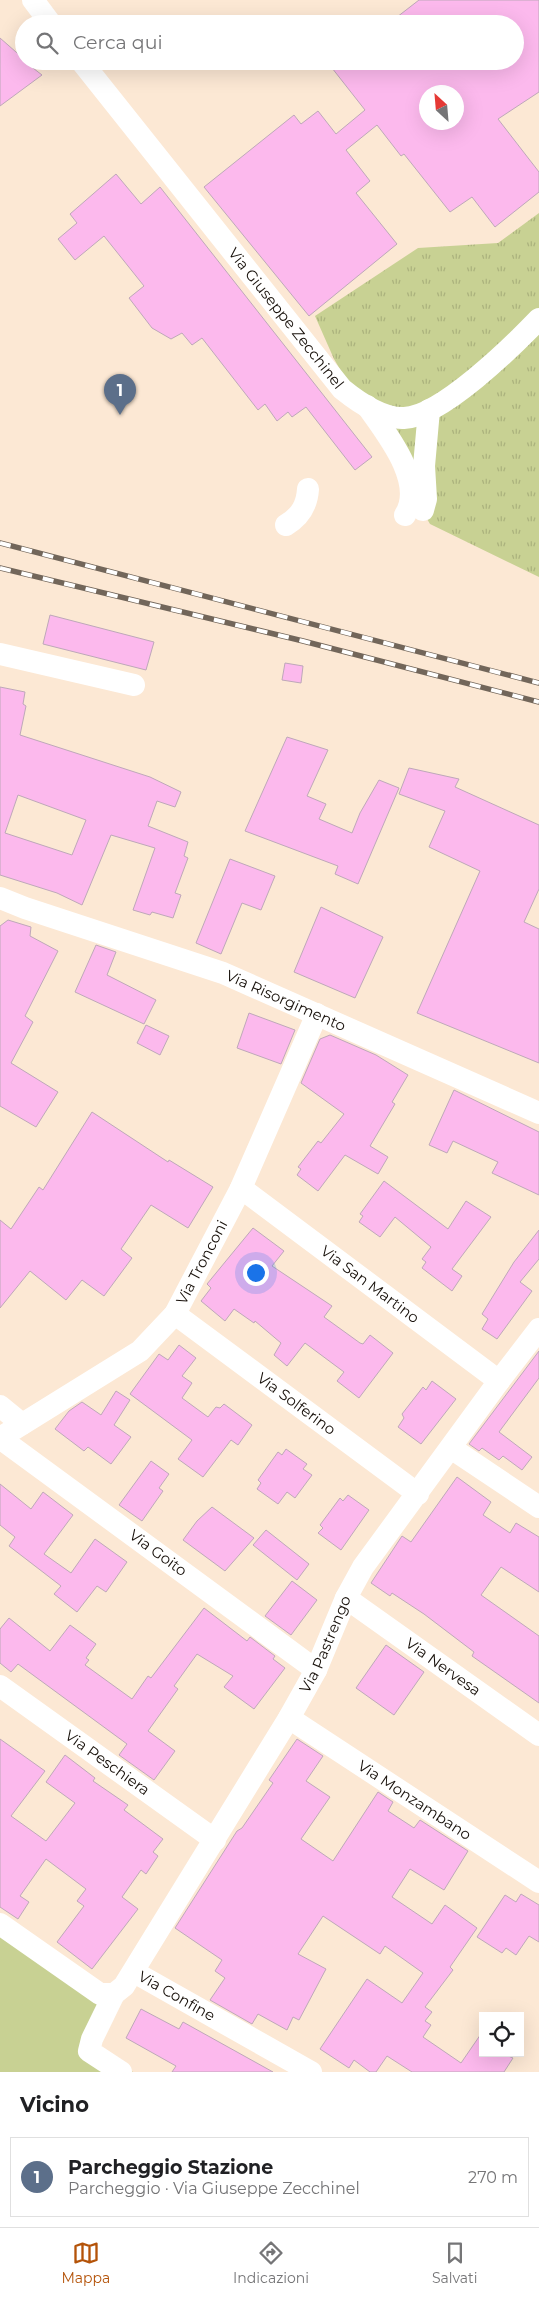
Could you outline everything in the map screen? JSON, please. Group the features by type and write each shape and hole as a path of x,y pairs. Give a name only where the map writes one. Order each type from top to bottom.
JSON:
{"street":[{"path":"33,0 44,15"},
{"name":"Via Giuseppe Zecchinel","path":"88,70 342,389 367,406 380,413 404,418 429,410 468,385 539,319"},
{"path":"367,406 399,453 407,473 411,492 411,518 426,499 424,466 429,410"},
{"path":"286,525 294,520 307,502 308,489"},
{"path":"0,654 134,686"},
{"name":"Via Risorgimento","path":"0,898 25,908 223,973 539,1113"},
{"name":"Via Risorgimento","path":"0,909 25,908"},
{"name":"Via Tronconi","path":"0,1438 140,1351 176,1314 241,1188 317,1014"},
{"name":"Via San Martino","path":"241,1188 499,1381"},
{"name":"Via Solferino","path":"176,1314 418,1494"},
{"name":"Via Pastrengo","path":"134,1972 289,1718 316,1670 346,1598 363,1568 539,1329"},
{"path":"0,1406 22,1424"},
{"name":"Via Goito","path":"0,1438 316,1670"},
{"path":"451,1448 539,1507"},
{"name":"Via Nervesa","path":"346,1598 539,1735"},
{"name":"Via Peschiera","path":"0,1686 215,1840"},
{"name":"Via Monzambano","path":"289,1718 539,1882"},
{"name":"Via Confine","path":"0,1924 100,1994 114,1994 124,1986 134,1972 310,2072"},
{"path":"114,1994 92,2039 89,2051 122,2072"}],"green space":[{"path":"539,213 539,577 430,524 334,359 315,316 418,248 498,243"},
{"path":"0,1925 108,2004 97,2043 133,2072 0,2072"}],"building":[{"path":"419,0 539,0 539,92 498,119 539,172 539,192 495,227 472,197 450,212 404,154 401,156 377,125 346,150 370,181 356,193 397,244 309,316 204,187 294,115 301,124 318,111 336,134 365,110 334,70 524,70 524,15 400,15"},
{"path":"0,38 15,51 15,70 36,70 42,75 0,106"},
{"path":"116,174 141,204 160,187 372,457 355,470 306,407 292,417 288,412 277,421 265,404 258,410 202,338 192,345 182,333 171,339 152,328 129,298 144,286 104,236 75,260 58,239 77,223 70,214"},
{"path":"50,615 154,642 146,670 43,644"},
{"path":"285,663 303,666 301,683 282,680"},
{"path":"0,687 25,692 23,704 26,706 20,735 150,777 181,792 175,807 157,801 148,826 188,842 184,856 188,858 175,893 181,895 173,918 152,912 150,915 133,910 155,848 111,835 82,905 57,893 0,875","holes":["18,795 86,820 72,855 5,833"]},
{"path":"287,737 328,750 307,796 326,804 319,819 352,833 360,813 379,780 399,788 358,884 335,874 338,866 245,831"},
{"path":"409,768 459,779 455,787 539,825 539,889 524,922 539,929 539,1063 417,1013 480,871 429,847 445,811 399,794"},
{"path":"230,859 275,876 261,910 242,903 221,954 196,943"},
{"path":"321,907 383,937 355,998 294,972"},
{"path":"8,920 31,927 30,936 58,951 25,1016 33,1022 11,1063 58,1092 36,1127 0,1106 0,926"},
{"path":"96,945 116,952 107,975 156,1000 144,1024 75,992"},
{"path":"249,1013 295,1030 281,1064 237,1048"},
{"path":"146,1025 169,1036 160,1055 137,1043"},
{"path":"330,1035 376,1055 408,1075 392,1102 395,1104 370,1146 388,1157 378,1174 345,1155 318,1191 297,1175 301,1169 298,1167 318,1141 321,1143 344,1114 301,1083 320,1039"},
{"path":"454,1090 539,1132 539,1195 492,1173 498,1162 453,1141 447,1153 429,1145"},
{"path":"92,1112 168,1162 169,1160 213,1187 188,1228 151,1205 121,1249 132,1258 104,1296 82,1280 66,1300 30,1271 0,1308 0,1220 11,1229 39,1187 43,1190"},
{"path":"384,1181 448,1229 466,1201 491,1217 452,1269 462,1276 452,1291 422,1268 426,1262 422,1259 431,1247 395,1217 380,1237 359,1222 363,1216 360,1214"},
{"path":"253,1228 284,1251 272,1266 332,1306 324,1317 360,1343 363,1344 370,1335 393,1353 359,1398 337,1381 344,1372 305,1343 287,1366 274,1355 281,1343 255,1321 254,1323 234,1309 225,1321 201,1301 211,1288 207,1284"},
{"path":"539,1230 539,1259 520,1282 532,1291 497,1339 482,1329 488,1319 482,1314 514,1262"},
{"path":"179,1345 196,1358 182,1376 192,1383 182,1398 208,1417 216,1407 220,1408 224,1404 252,1425 238,1445 231,1440 203,1477 178,1459 192,1440 130,1394 159,1354 168,1360"},
{"path":"539,1351 539,1378 499,1432 532,1457 522,1470 503,1456 499,1460 482,1448 479,1451 469,1444"},
{"path":"432,1381 456,1399 421,1444 398,1427 404,1418 402,1414 423,1387 426,1390"},
{"path":"116,1391 130,1400 114,1425 131,1437 111,1464 88,1447 84,1451 55,1429 69,1411 82,1402 101,1415"},
{"path":"286,1449 307,1464 303,1469 312,1475 295,1498 287,1492 278,1504 257,1489 261,1483 258,1480 278,1452 282,1455"},
{"path":"151,1461 169,1474 159,1488 163,1491 142,1521 119,1505"},
{"path":"457,1477 491,1502 483,1515 510,1533 516,1523 539,1537 539,1592 501,1567 481,1595 539,1636 539,1703 472,1656 474,1652 424,1614 392,1593 390,1596 371,1583 402,1536 411,1542"},
{"path":"0,1484 31,1509 43,1492 73,1515 44,1554 71,1573 95,1539 127,1562 106,1592 97,1586 77,1612 54,1594 61,1586 9,1546 15,1537 0,1525"},
{"path":"348,1495 369,1510 341,1550 318,1533 323,1528 320,1525 340,1498 343,1501"},
{"path":"212,1507 254,1538 225,1571 183,1540 197,1521"},
{"path":"266,1530 309,1564 297,1580 253,1545"},
{"path":"292,1581 317,1600 291,1635 265,1616"},
{"path":"204,1608 247,1641 250,1637 275,1656 273,1659 285,1668 254,1709 224,1687 233,1676 197,1654 174,1686 178,1689 148,1731 175,1751 154,1780 119,1755 127,1744 18,1664 11,1672 0,1663 0,1629 9,1618 50,1651 70,1625 96,1644 86,1658 89,1660 85,1665 132,1699 148,1676 151,1678"},
{"path":"386,1645 424,1672 394,1715 356,1688"},
{"path":"0,1739 45,1771 11,1816 46,1841 75,1803 46,1782 65,1755 95,1778 93,1781 128,1805 124,1810 163,1839 153,1852 158,1856 146,1874 141,1870 122,1897 138,1909 92,1969 57,1942 84,1906 77,1901 86,1889 46,1859 20,1896 29,1902 18,1919 0,1907"},
{"path":"297,1739 323,1756 306,1781 330,1797 301,1839 333,1861 378,1792 393,1802 388,1811 414,1828 420,1820 468,1851 444,1890 410,1869 392,1897 432,1924 445,1905 477,1928 450,1967 453,1970 425,2007 432,2012 425,2021 431,2025 423,2037 461,2063 479,2037 479,2057 513,2058 504,2072 412,2072 387,2056 376,2072 370,2072 354,2060 349,2068 320,2049 367,1979 402,2003 423,1973 385,1946 380,1954 323,1916 298,1954 326,1969 299,2020 293,2017 287,2030 258,2014 252,2024 210,2000 225,1978 215,1971 222,1960 175,1928 237,1831 242,1828 273,1783 269,1780"},
{"path":"521,1894 539,1905 539,1942 529,1936 516,1955 506,1948 502,1953 477,1937 505,1895 516,1902"},
{"path":"141,2009 179,2029 183,2022 273,2072 172,2072 176,2066 126,2038"}],"railway":[{"path":"0,543 539,683"},
{"path":"0,568 303,641 539,702"}],"place":[{"name":"Parcheggio Stazione","path":"120,415"}]}
